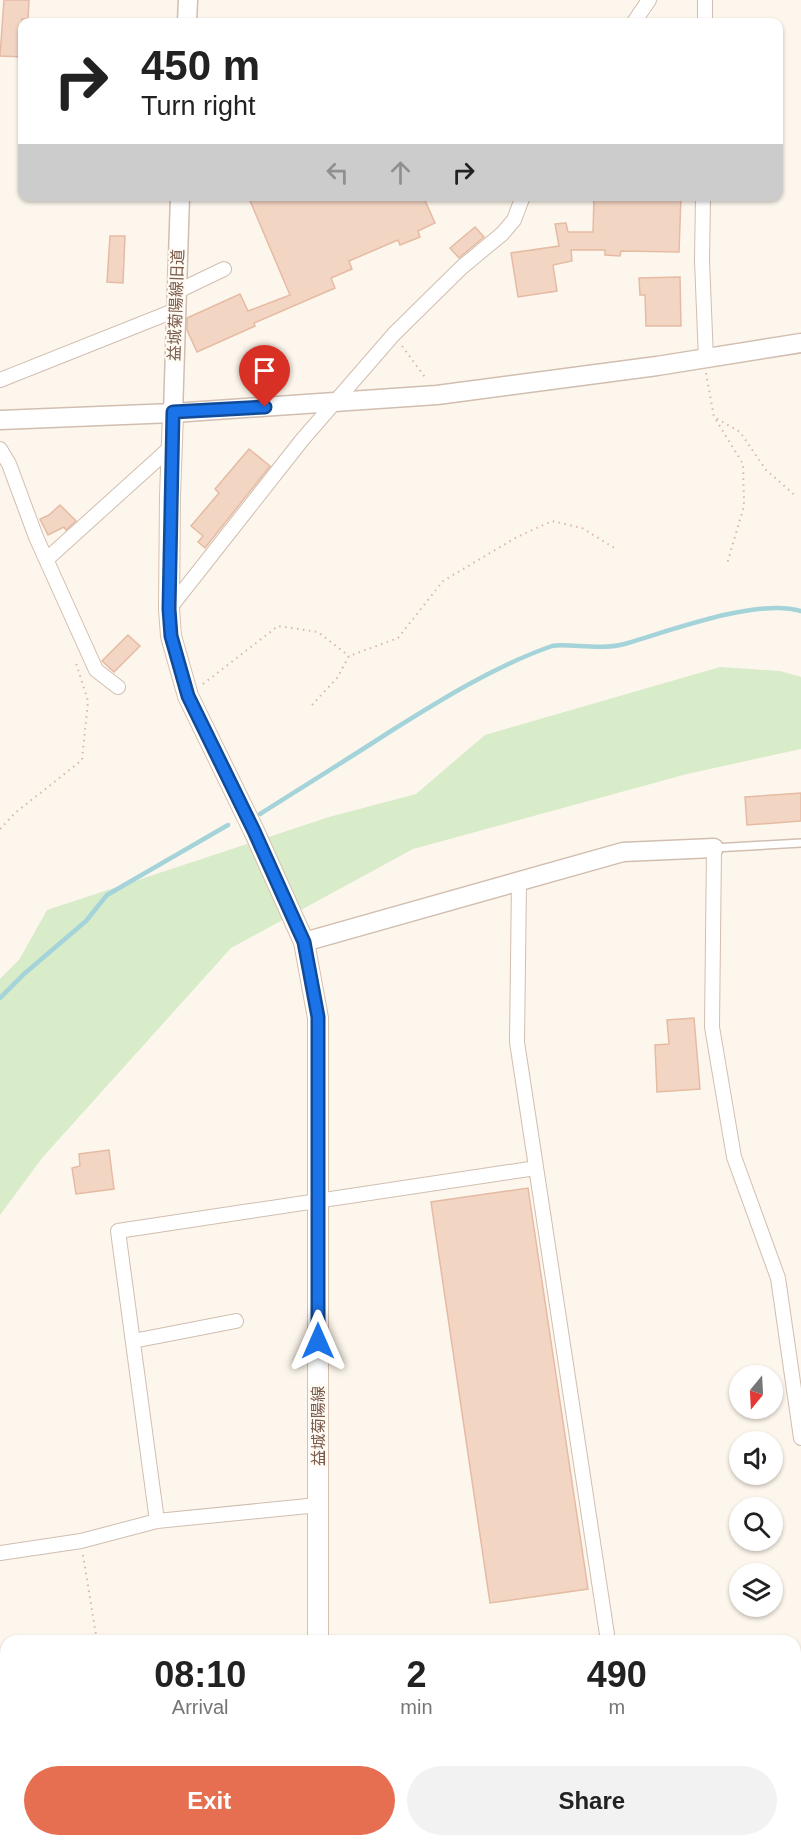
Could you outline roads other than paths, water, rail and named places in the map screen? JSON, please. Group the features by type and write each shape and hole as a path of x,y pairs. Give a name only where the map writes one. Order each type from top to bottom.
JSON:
{"main road":[{"name":"益城菊陽線","path":"173,412 169,609 171,636 188,696 254,831 304,942 318,1017 318,1635"}],"street":[{"path":"187,18 188,0"},
{"path":"637,18 649,0"},
{"path":"705,0 705,18"},
{"name":"益城菊陽線旧道","path":"173,412 180,201"},
{"path":"169,609 302,440 394,334 462,267 502,234 514,220 521,201"},
{"path":"703,201 702,261 706,358"},
{"path":"0,380 176,301 224,269"},
{"path":"0,420 334,403 437,395 801,344"},
{"path":"47,559 171,447"},
{"path":"0,449 9,464 36,537 96,670 117,687"},
{"path":"304,942 623,852 714,848 712,1027 734,1157 777,1278 801,1438"},
{"path":"519,882 518,1042 607,1635"},
{"path":"157,1521 118,1231 536,1168"},
{"path":"133,1341 236,1321"},
{"path":"0,1552 81,1541 157,1521 318,1505"}],"lane":[{"path":"714,848 801,843"}],"waterway":[{"path":"260,814 449,695 510,663 552,646 616,646 739,612 783,608 801,611"},
{"path":"0,998 24,974 86,921 107,895 228,825"}]}
